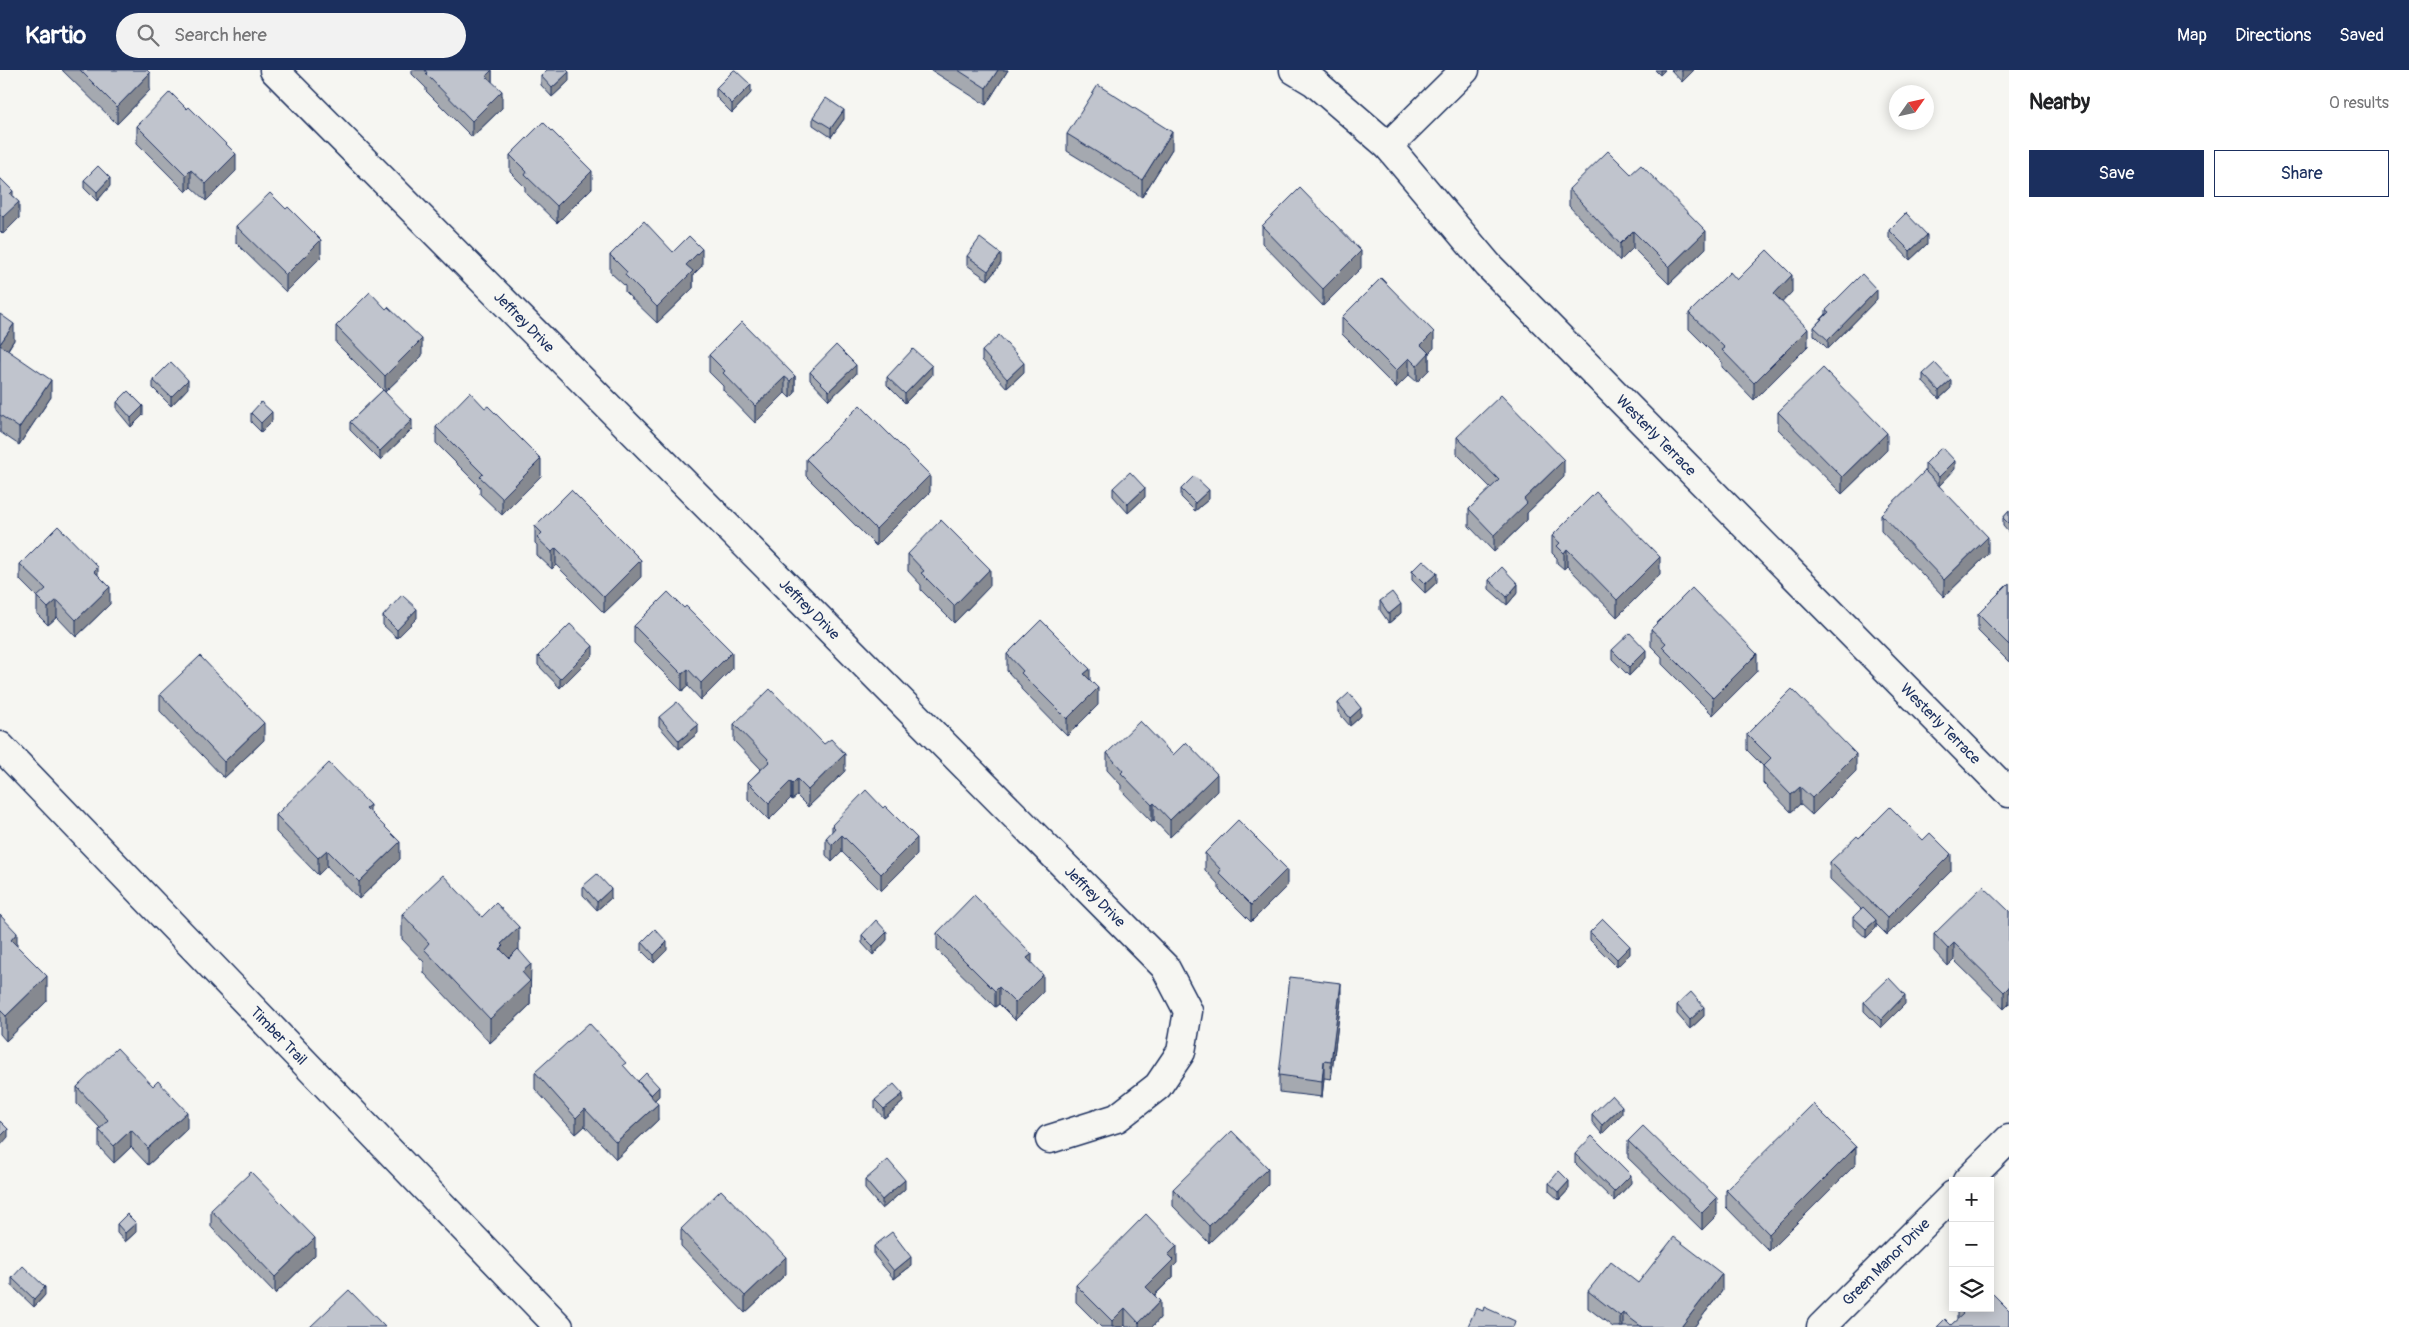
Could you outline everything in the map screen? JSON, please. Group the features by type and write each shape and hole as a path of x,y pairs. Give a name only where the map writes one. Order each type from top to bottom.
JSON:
{"street":[{"name":"Jeffrey Drive","path":"274,70 1165,967 1188,1011 1181,1052 1158,1086 1117,1118 1050,1139"},
{"name":"Westerly Terrace","path":"1294,70 1314,82 1388,146 1488,265 2009,793"},
{"path":"1388,146 1465,70"},
{"name":"Timber Trail","path":"0,746 559,1327"},
{"path":"1971,1177 2009,1139"},
{"name":"Green Manor Drive","path":"1821,1327 1949,1199"}],"building":[{"path":"80,70 147,70 150,73 117,107"},
{"path":"425,70 492,70 486,76 502,91 472,121 426,74"},
{"path":"547,70 567,70 569,72 552,88 541,76"},
{"path":"734,70 751,85 732,104 716,88"},
{"path":"958,70 998,70 986,88"},
{"path":"1098,85 1172,132 1142,180 1067,134"},
{"path":"170,92 187,109 189,107 236,154 206,184 191,170 186,175 137,126"},
{"path":"826,98 844,110 831,128 813,117"},
{"path":"543,122 592,171 557,206 525,175 527,172 510,155"},
{"path":"1608,151 1631,174 1641,165 1706,231 1669,267 1633,231 1620,244 1569,189"},
{"path":"98,166 110,178 97,192 84,180"},
{"path":"0,178 13,191 10,194 19,202 3,217 0,214"},
{"path":"1300,188 1361,251 1323,289 1262,226"},
{"path":"270,193 286,209 288,207 321,240 286,275 236,226"},
{"path":"1906,213 1927,235 1910,251 1889,230"},
{"path":"644,221 673,252 689,236 702,249 686,265 693,271 657,307 625,275 627,272 610,255"},
{"path":"980,238 1001,254 988,271 967,256"},
{"path":"1767,250 1792,275 1774,294 1808,329 1754,383 1722,350 1725,348 1689,313 1730,272 1737,280"},
{"path":"1862,274 1877,290 1828,340 1814,327 1829,312 1826,310"},
{"path":"1381,278 1434,332 1421,345 1429,353 1417,366 1409,358 1396,371 1342,317"},
{"path":"370,292 386,309 388,307 422,339 385,376 336,326"},
{"path":"0,314 14,324 0,344"},
{"path":"742,322 795,376 790,381 785,377 755,406 723,373 725,371 709,355"},
{"path":"999,335 1024,363 1007,379 982,351"},
{"path":"0,345 51,380 19,428 0,415"},
{"path":"836,345 856,365 829,391 810,372"},
{"path":"913,349 932,366 905,394 887,377"},
{"path":"171,362 188,380 171,397 153,380"},
{"path":"1935,363 1951,380 1939,391 1923,374"},
{"path":"1823,368 1887,433 1842,477 1778,412"},
{"path":"383,390 412,420 380,451 350,422"},
{"path":"128,391 143,406 131,418 117,402"},
{"path":"470,392 485,408 488,406 541,459 502,498 480,477 483,474 436,427"},
{"path":"1501,395 1564,460 1524,499 1527,503 1494,535 1469,509 1499,480 1457,437"},
{"path":"261,402 272,412 261,423 251,413"},
{"path":"860,405 930,475 876,529 806,459"},
{"path":"1942,447 1955,461 1939,477 1925,464"},
{"path":"1925,471 1988,537 1944,580 1881,514"},
{"path":"1130,472 1145,488 1128,504 1113,488"},
{"path":"1194,476 1209,490 1195,503 1181,489"},
{"path":"571,490 641,560 604,597 556,548 552,552 537,538 542,533 535,526"},
{"path":"1596,492 1660,557 1617,600 1567,549 1564,553 1557,546 1560,543 1552,536"},
{"path":"2009,511 2009,524 2003,518"},
{"path":"941,520 990,569 954,606 921,573 924,571 908,554"},
{"path":"58,526 98,567 94,571 110,587 76,620 57,600 48,608 37,597 46,589 20,564"},
{"path":"1423,560 1437,573 1425,584 1412,571"},
{"path":"1502,567 1518,584 1507,597 1489,580"},
{"path":"2009,583 2009,645 1978,614"},
{"path":"1692,588 1757,654 1713,698 1662,647 1666,643 1651,629"},
{"path":"668,592 684,608 686,606 732,652 701,683 688,669 682,674 634,626"},
{"path":"1392,592 1401,604 1389,614 1380,601"},
{"path":"402,595 417,609 397,630 383,616"},
{"path":"1041,620 1090,669 1084,674 1098,688 1067,719 1021,673 1023,671 1007,654"},
{"path":"570,624 593,646 560,679 538,656"},
{"path":"1630,633 1646,650 1629,667 1612,650"},
{"path":"200,656 264,723 224,762 160,694"},
{"path":"770,689 824,744 831,739 845,754 808,790 797,779 792,784 791,781 769,803 748,782 770,761 734,724"},
{"path":"1792,689 1856,754 1812,798 1800,787 1791,795 1763,766 1771,758 1747,734"},
{"path":"1349,693 1361,708 1350,718 1338,703"},
{"path":"677,702 698,725 679,741 659,717"},
{"path":"1140,721 1173,755 1186,742 1217,774 1170,820 1154,803 1152,805 1121,773 1123,771 1107,753"},
{"path":"329,763 370,805 366,808 400,842 359,882 327,850 318,858 276,815"},
{"path":"866,790 917,838 881,874 842,835 832,845 826,838 835,828 832,825"},
{"path":"1890,807 1923,840 1930,833 1951,854 1887,918 1830,862 1857,836 1859,838"},
{"path":"1238,820 1287,869 1251,905 1219,873 1221,870 1205,853"},
{"path":"597,874 611,889 597,902 583,886"},
{"path":"443,875 482,917 496,903 519,927 501,944 503,946 500,949 509,958 518,949 531,964 522,972 530,981 490,1019 424,949 429,943 402,914"},
{"path":"1983,886 2009,911 2009,987 2004,992 1954,943 1948,949 1934,934"},
{"path":"974,895 1032,954 1027,958 1043,975 1015,1003 999,987 995,991 937,933"},
{"path":"1863,907 1876,920 1866,929 1853,917"},
{"path":"0,915 17,933 11,940 47,976 6,1016 0,1010"},
{"path":"1603,919 1630,946 1617,959 1590,932"},
{"path":"876,920 887,932 873,946 862,935"},
{"path":"655,929 667,942 654,955 642,942"},
{"path":"1290,977 1341,983 1331,1062 1324,1061 1322,1081 1279,1075"},
{"path":"1889,978 1905,995 1881,1020 1864,1002"},
{"path":"1691,992 1704,1007 1690,1020 1677,1005"},
{"path":"589,1023 626,1063 623,1065 658,1104 616,1142 585,1109 576,1118 535,1072"},
{"path":"117,1048 153,1086 158,1081 187,1112 148,1148 131,1130 114,1146 99,1130 108,1120 77,1087"},
{"path":"646,1073 659,1087 651,1095 638,1081"},
{"path":"894,1084 903,1094 884,1109 875,1100"},
{"path":"1612,1095 1622,1106 1602,1125 1592,1114"},
{"path":"1813,1104 1856,1147 1769,1234 1726,1190"},
{"path":"0,1121 8,1129 0,1137"},
{"path":"1643,1126 1717,1198 1702,1213 1628,1141"},
{"path":"1232,1131 1268,1168 1209,1226 1173,1189"},
{"path":"1592,1136 1631,1175 1614,1192 1575,1154"},
{"path":"888,1160 905,1180 882,1200 865,1180"},
{"path":"1559,1171 1569,1181 1559,1192 1549,1183"},
{"path":"251,1172 315,1238 275,1277 211,1210"},
{"path":"721,1190 786,1257 745,1296 681,1229"},
{"path":"127,1214 136,1223 125,1233 117,1224"},
{"path":"1146,1214 1177,1246 1168,1255 1173,1260 1146,1287 1160,1301 1139,1323 1125,1308 1112,1321 1076,1285"},
{"path":"892,1232 911,1257 894,1271 874,1246"},
{"path":"1674,1237 1722,1274 1681,1327 1642,1327 1623,1313 1620,1316 1588,1291 1611,1262 1638,1283"},
{"path":"23,1266 45,1287 34,1299 12,1278"},
{"path":"349,1290 385,1327 310,1327"},
{"path":"1994,1295 2009,1310 2009,1327 1937,1327 1945,1319 1951,1325 1963,1314 1961,1312 1994,1312"},
{"path":"1484,1307 1515,1321 1513,1327 1468,1326 1476,1308 1483,1311"}]}
